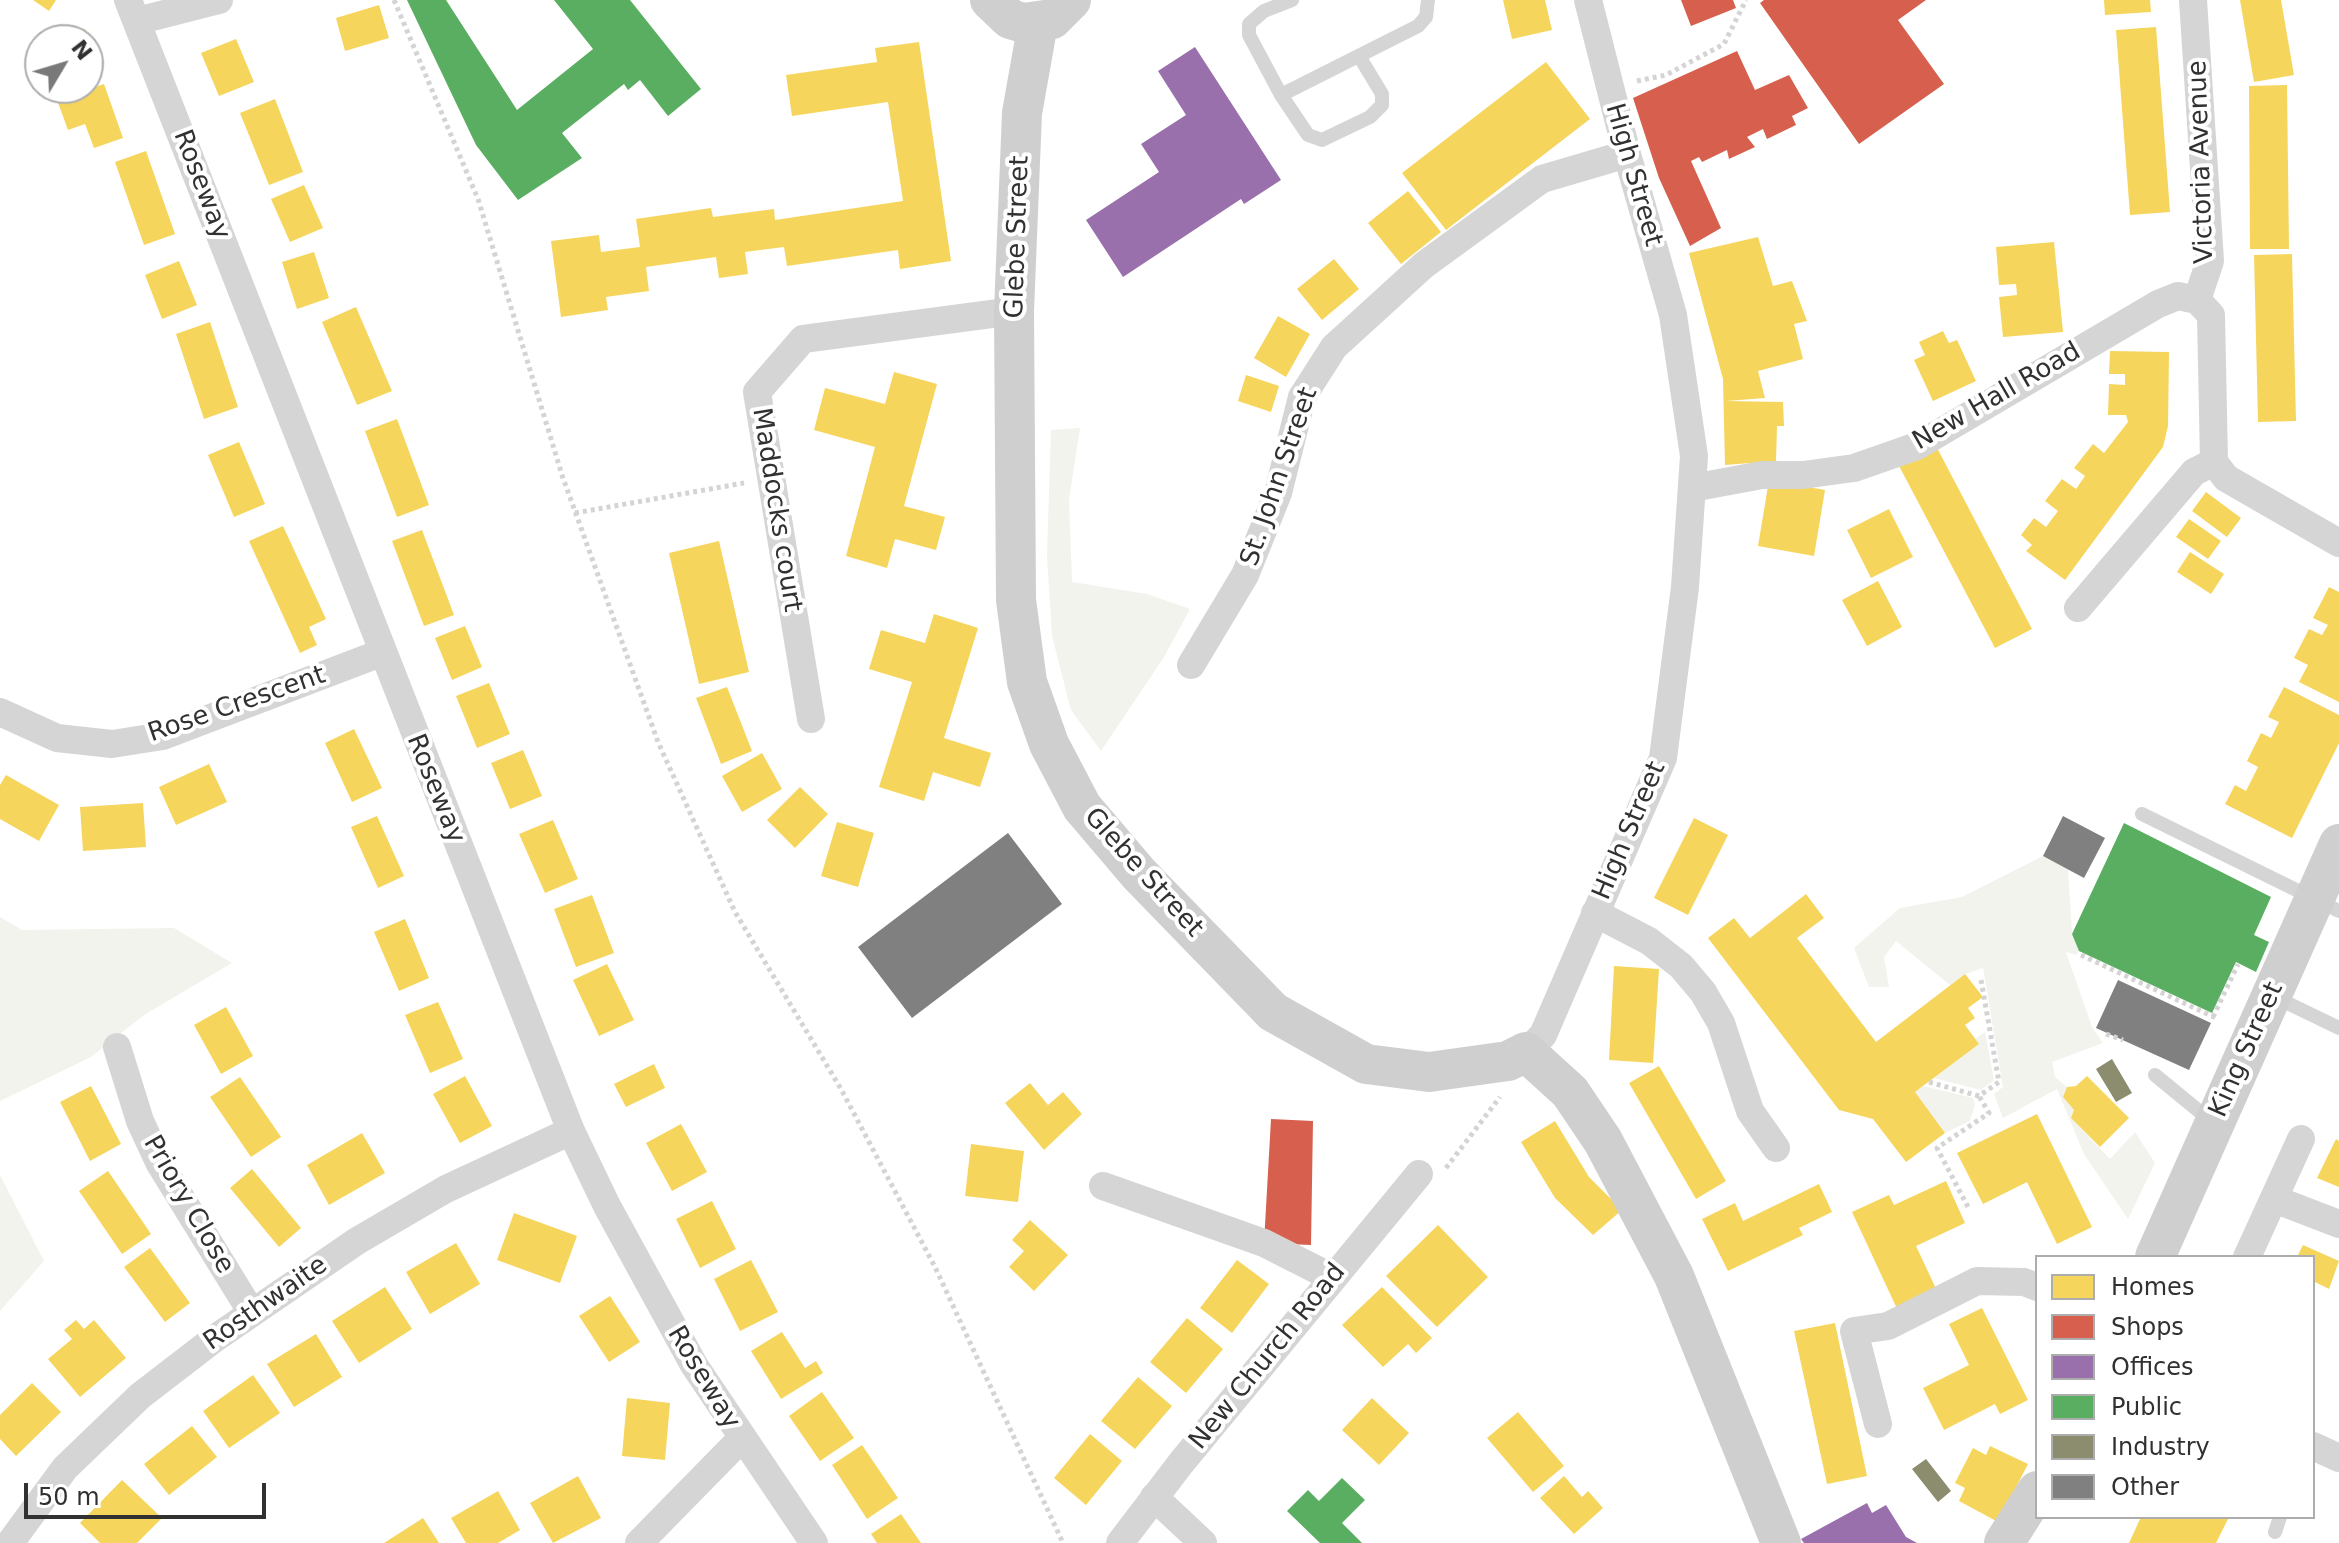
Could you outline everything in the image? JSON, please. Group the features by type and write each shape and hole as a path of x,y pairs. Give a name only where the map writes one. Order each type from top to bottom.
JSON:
{"street":[{"path":"133,10 219,0"},
{"path":"1013,14 1063,11 1071,0"},
{"name":"High Street","path":"1526,1052 1543,1035 1663,758 1685,587 1694,456 1673,315 1608,86 1588,0"},
{"name":"Victoria Avenue","path":"2193,0 2210,261 2197,300 2211,315 2214,462"},
{"name":"Roseway","path":"133,10 381,653 571,1131 650,1288 741,1439 814,1543"},
{"name":"Glebe Street","path":"1013,14 1022,113 1014,311 1016,600 1027,682 1049,744 1082,807 1139,874 1273,1012 1366,1064 1429,1072 1508,1061 1526,1052"},
{"name":"St. John Street","path":"1191,665 1245,575 1278,493 1302,397 1334,347 1424,265 1542,179 1627,154"},
{"name":"New Hall Road","path":"1692,488 1762,475 1803,475 1854,468 1917,446 2158,304 2178,296 2197,300"},
{"name":"Maddocks court","path":"811,719 757,392 803,339 1014,311"},
{"path":"2078,608 2194,472 2214,462 2226,478 2339,543"},
{"name":"Rose Crescent","path":"0,712 57,738 112,744 163,736 381,653"},
{"name":"King Street","path":"2156,1255 2271,995 2326,904 2339,844"},
{"path":"1595,913 1649,941 1681,966 1703,992 1721,1023 1750,1111 1776,1148"},
{"name":"Priory Close","path":"117,1047 140,1121 160,1164 252,1313"},
{"path":"1526,1052 1570,1092 1603,1141 1674,1276 1781,1543"},
{"name":"Rosthwaite","path":"10,1543 65,1468 140,1396 252,1313 357,1241 433,1197 571,1131"},
{"path":"2248,1255 2301,1139"},
{"name":"New Church Road","path":"1120,1543 1154,1497 1419,1174"},
{"path":"1103,1186 1264,1243 1333,1278"},
{"path":"2274,1199 2339,1224"},
{"path":"1878,1424 1854,1331 1888,1326 1977,1281 2024,1282 2035,1286"},
{"path":"639,1543 741,1439"},
{"path":"2315,1447 2339,1458"},
{"path":"2004,1543 2035,1494"},
{"path":"1154,1497 1203,1543"}],"lane":[{"path":"1292,0 1264,11 1249,24 1249,35 1281,95 1308,135 1322,140 1370,117 1382,105 1382,94 1359,56"},
{"path":"1281,95 1418,26 1426,17 1428,0"},
{"path":"2142,814 2326,904"},
{"path":"2271,995 2339,1028"},
{"path":"2155,1075 2215,1123"},
{"path":"2275,1532 2279,1519"}],"path":[{"path":"394,0 478,199 575,513 658,742 735,912 841,1089 935,1267 1063,1543"},
{"path":"1608,86 1666,75 1724,44 1746,0"},
{"path":"575,513 771,478"},
{"path":"2081,955 2215,1017 2238,964"},
{"path":"1979,1096 1999,1082 1981,980"},
{"path":"2106,1034 2123,1040"},
{"path":"1419,1174 1441,1173 1492,1112 1526,1052"},
{"path":"1929,1082 1979,1096 1989,1113 1937,1148 1968,1207"}],"shaded area":[{"path":"1080,428 1069,500 1072,582 1147,594 1190,609 1164,657 1101,751 1071,710 1052,636 1047,555 1051,430"},
{"path":"2043,856 2068,869 2072,933 2079,951 2076,955 2066,952 2092,1027 2103,1043 2052,1062 2055,1077 2067,1087 2063,1097 2074,1110 2071,1118 2110,1159 2135,1132 2155,1163 2128,1219 2084,1154 2057,1089 2003,1118 1994,1094 2003,1087 1983,968 1965,974 1950,985 1896,941 1884,957 1889,987 1869,987 1854,948 1900,908 1962,897"},
{"path":"0,917 22,930 174,928 232,963 144,1015 91,1057 0,1101"},
{"path":"1985,1032 1994,1080 1981,1090 1934,1078 1979,1044 1975,1039"},
{"path":"1924,1086 1973,1098 1975,1104 1970,1121 1945,1133 1915,1092"},
{"path":"0,1175 44,1261 0,1311"}],"building: Homes":[{"path":"33,0 56,0 49,11"},
{"path":"1503,0 1545,0 1552,30 1512,39"},
{"path":"2104,0 2150,0 2151,12 2105,15"},
{"path":"2240,0 2281,0 2294,75 2254,82"},
{"path":"379,5 389,38 345,51 336,18"},
{"path":"2156,27 2170,212 2130,215 2116,30"},
{"path":"236,39 254,82 219,96 201,53"},
{"path":"919,42 951,261 900,269 898,250 787,266 784,247 745,252 748,274 719,278 716,257 646,267 649,291 606,297 608,310 561,317 551,241 599,235 601,252 640,247 636,219 711,208 713,217 774,209 775,220 903,201 888,102 792,116 786,75 877,62 875,48"},
{"path":"1546,62 1590,119 1446,230 1402,173"},
{"path":"104,84 123,138 94,148 85,124 68,130 58,104 104,104"},
{"path":"2287,85 2289,249 2250,249 2249,86"},
{"path":"275,99 303,172 269,185 240,113"},
{"path":"146,151 175,234 144,245 115,162"},
{"path":"304,185 323,228 290,242 271,199"},
{"path":"1408,191 1441,232 1401,264 1368,223"},
{"path":"1758,237 1773,286 1792,281 1807,321 1794,324 1803,359 1758,371 1765,398 1726,401 1783,402 1784,426 1777,426 1776,461 1725,465 1723,379 1689,253"},
{"path":"2054,242 2063,332 2003,337 1999,297 2017,295 2016,284 1999,285 1996,247"},
{"path":"314,252 329,298 297,309 282,262"},
{"path":"2292,254 2296,421 2258,422 2254,255"},
{"path":"1334,259 1359,289 1322,320 1297,289"},
{"path":"179,261 197,305 162,319 145,275"},
{"path":"356,307 392,391 357,405 322,322"},
{"path":"1278,316 1310,334 1286,377 1254,358"},
{"path":"210,322 238,407 204,419 176,334"},
{"path":"1943,331 1949,343 1957,340 1976,381 1933,401 1914,360 1925,355 1919,342"},
{"path":"2110,351 2169,352 2168,426 2163,447 2065,580 2026,551 2032,545 2021,535 2034,518 2046,527 2058,511 2045,501 2062,479 2076,489 2085,476 2074,468 2093,444 2104,453 2128,422 2126,415 2108,415 2109,384 2125,385 2125,374 2109,374"},
{"path":"894,372 937,384 904,506 945,517 936,550 895,539 887,568 846,556 875,447 814,430 825,388 885,404"},
{"path":"1246,375 1279,386 1271,412 1238,401"},
{"path":"397,419 429,505 397,517 365,431"},
{"path":"239,442 265,504 234,517 208,455"},
{"path":"1935,444 2032,629 1995,648 1898,464"},
{"path":"1769,480 1825,490 1814,556 1758,546"},
{"path":"2206,492 2241,518 2227,537 2192,511"},
{"path":"1889,509 1913,557 1871,578 1847,530"},
{"path":"2189,519 2221,541 2208,559 2176,537"},
{"path":"283,526 326,619 309,627 317,645 300,653 249,541"},
{"path":"422,530 454,615 424,626 392,541"},
{"path":"719,541 749,672 699,684 669,553"},
{"path":"2190,552 2224,574 2211,594 2177,572"},
{"path":"1878,581 1902,627 1867,646 1842,600"},
{"path":"2329,587 2339,592 2339,702 2299,682 2308,665 2294,658 2309,629 2322,635 2328,625 2313,618"},
{"path":"934,614 978,628 944,738 991,753 980,787 933,772 924,801 879,787 912,682 869,669 881,630 925,643"},
{"path":"465,626 482,667 452,680 435,638"},
{"path":"489,683 510,734 477,748 456,696"},
{"path":"727,687 752,751 721,764 696,698"},
{"path":"2284,687 2339,715 2339,743 2292,838 2225,804 2235,785 2246,791 2258,767 2247,761 2261,733 2271,738 2279,722 2268,717"},
{"path":"354,729 382,788 352,802 325,743"},
{"path":"523,750 542,796 510,809 491,763"},
{"path":"762,753 782,789 742,812 722,776"},
{"path":"209,764 227,802 176,825 159,787"},
{"path":"6,775 59,805 39,841 0,819 0,785"},
{"path":"800,787 828,814 795,848 767,820"},
{"path":"143,803 146,847 83,851 80,807"},
{"path":"377,816 404,876 378,888 351,827"},
{"path":"1694,818 1728,835 1688,915 1654,898"},
{"path":"553,820 578,879 545,893 519,834"},
{"path":"837,822 874,833 858,887 821,876"},
{"path":"1806,894 1824,918 1797,938 1876,1042 1965,974 1983,997 1968,1008 1975,1018 1965,1025 1979,1044 1915,1092 1945,1133 1906,1162 1873,1119 1839,1110 1708,938 1734,918 1750,938"},
{"path":"592,895 614,953 576,967 554,909"},
{"path":"405,919 429,978 399,991 374,932"},
{"path":"607,964 634,1020 599,1036 573,980"},
{"path":"1614,966 1659,969 1653,1063 1609,1060"},
{"path":"438,1002 463,1059 430,1073 405,1015"},
{"path":"226,1007 253,1056 221,1074 194,1025"},
{"path":"654,1064 665,1088 626,1107 614,1084"},
{"path":"1659,1066 1726,1181 1696,1199 1629,1083"},
{"path":"465,1076 492,1126 460,1143 433,1094"},
{"path":"2087,1076 2129,1118 2100,1147 2071,1118 2074,1110 2063,1097 2067,1087 2076,1086"},
{"path":"240,1077 281,1137 251,1157 210,1097"},
{"path":"1030,1083 1048,1105 1063,1092 1082,1114 1044,1150 1005,1103"},
{"path":"91,1086 121,1144 90,1161 60,1102"},
{"path":"2037,1114 2092,1227 2057,1244 2027,1182 1983,1204 1957,1153"},
{"path":"1555,1121 1589,1177 1622,1210 1593,1235 1555,1198 1521,1142"},
{"path":"681,1124 707,1172 672,1191 646,1143"},
{"path":"362,1133 385,1173 329,1205 307,1165"},
{"path":"2336,1139 2339,1141 2339,1187 2317,1178"},
{"path":"971,1144 1024,1151 1018,1202 965,1196"},
{"path":"252,1169 301,1228 279,1247 230,1188"},
{"path":"108,1171 151,1234 122,1254 79,1191"},
{"path":"1946,1181 1965,1223 1916,1246 1939,1295 1899,1313 1852,1212 1889,1195 1894,1205"},
{"path":"1819,1184 1832,1212 1799,1228 1803,1235 1728,1271 1702,1219 1735,1203 1743,1221"},
{"path":"712,1201 736,1249 700,1268 676,1219"},
{"path":"514,1213 577,1236 560,1283 497,1260"},
{"path":"1030,1220 1068,1255 1034,1291 1009,1267 1024,1251 1012,1240"},
{"path":"1438,1225 1488,1277 1437,1327 1386,1276"},
{"path":"456,1243 480,1284 430,1314 406,1272"},
{"path":"2303,1245 2339,1261 2329,1289 2315,1282 2315,1255 2298,1255"},
{"path":"150,1248 190,1303 165,1322 124,1267"},
{"path":"751,1260 778,1312 740,1331 714,1279"},
{"path":"1237,1260 1269,1284 1232,1333 1200,1308"},
{"path":"385,1287 412,1329 359,1363 332,1321"},
{"path":"1382,1287 1432,1338 1416,1353 1408,1344 1383,1367 1342,1325"},
{"path":"610,1296 640,1342 609,1362 579,1316"},
{"path":"1982,1308 2028,1400 2000,1414 1995,1404 1944,1430 1923,1388 1969,1365 1949,1324"},
{"path":"1187,1318 1223,1349 1186,1393 1150,1362"},
{"path":"76,1320 84,1329 94,1320 126,1358 80,1397 48,1359 72,1339 64,1330"},
{"path":"1835,1323 1867,1476 1827,1484 1794,1331"},
{"path":"782,1332 805,1368 816,1361 823,1373 781,1399 751,1351"},
{"path":"316,1334 342,1377 294,1407 267,1364"},
{"path":"253,1375 280,1413 229,1448 203,1411"},
{"path":"1138,1377 1172,1406 1135,1449 1101,1421"},
{"path":"32,1383 61,1412 16,1456 0,1439 0,1415"},
{"path":"822,1392 854,1438 820,1461 789,1416"},
{"path":"627,1398 670,1403 665,1460 622,1456"},
{"path":"1372,1398 1409,1433 1379,1465 1342,1430"},
{"path":"1518,1412 1564,1466 1533,1492 1487,1438"},
{"path":"192,1426 217,1457 169,1495 144,1464"},
{"path":"1090,1434 1122,1461 1086,1505 1054,1478"},
{"path":"862,1445 898,1498 867,1519 832,1465"},
{"path":"1990,1446 2028,1464 1998,1522 1959,1501 1965,1488 1955,1483 1973,1448 1986,1455"},
{"path":"578,1476 601,1518 553,1543 530,1503"},
{"path":"1564,1476 1582,1497 1588,1491 1603,1508 1574,1534 1540,1498"},
{"path":"122,1480 162,1518 137,1543 100,1543 80,1523"},
{"path":"498,1491 520,1530 498,1543 466,1543 451,1518"},
{"path":"901,1514 921,1543 877,1543 871,1534"},
{"path":"423,1518 439,1543 384,1543"},
{"path":"2140,1519 2228,1519 2216,1543 2129,1543"}],"building: Shops":[{"path":"1681,0 1733,0 1736,8 1691,26"},
{"path":"1764,0 1926,0 1898,20 1944,84 1859,144 1760,3"},
{"path":"1737,51 1755,90 1789,75 1808,108 1792,116 1796,125 1767,139 1763,129 1747,137 1755,147 1729,159 1727,150 1702,162 1699,157 1691,161 1721,228 1690,246 1659,178 1633,98"},
{"path":"1271,1119 1313,1121 1311,1245 1264,1243"}],"building: Offices":[{"path":"1195,47 1281,180 1244,204 1241,199 1123,277 1086,220 1159,172 1141,144 1186,115 1158,71"},
{"path":"1867,1503 1872,1513 1886,1505 1906,1537 1917,1543 1804,1543 1801,1539"}],"building: Public":[{"path":"407,0 446,0 517,110 593,49 554,0 630,0 701,89 668,116 640,80 628,90 624,84 562,133 582,158 518,200 476,145"},
{"path":"2124,823 2271,897 2254,935 2269,942 2256,972 2236,962 2212,1013 2079,951 2072,934"},
{"path":"1342,1478 1365,1500 1342,1523 1362,1543 1320,1543 1287,1511 1308,1490 1319,1501"}],"building: Industry":[{"path":"2112,1059 2132,1093 2116,1102 2096,1069"},
{"path":"1926,1459 1951,1491 1938,1502 1912,1469"}],"building: Other":[{"path":"2063,816 2105,838 2084,878 2043,856"},
{"path":"1008,833 1062,904 912,1018 858,947"},
{"path":"2118,980 2211,1023 2189,1070 2096,1028"}]}
